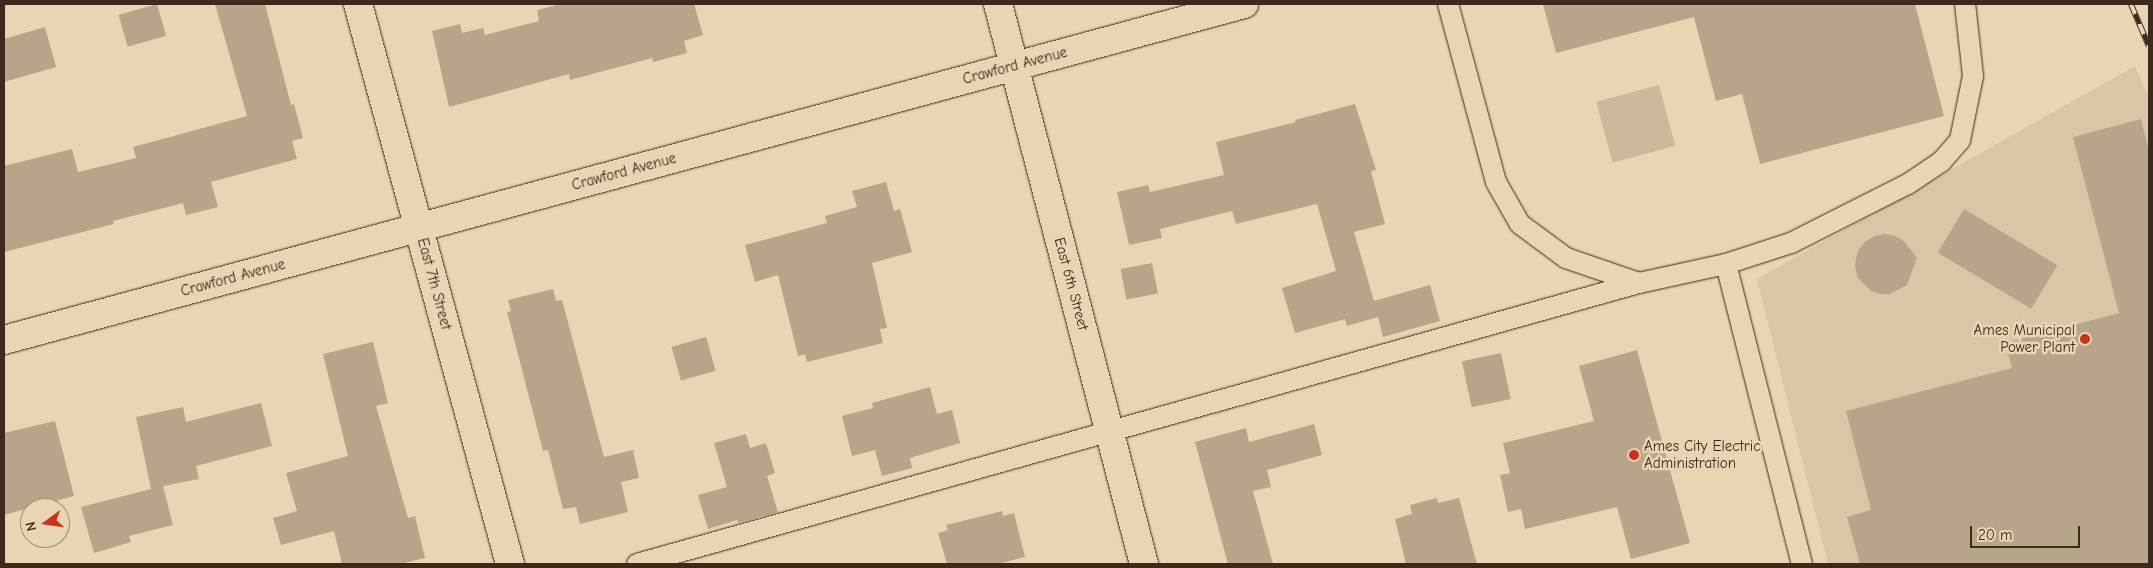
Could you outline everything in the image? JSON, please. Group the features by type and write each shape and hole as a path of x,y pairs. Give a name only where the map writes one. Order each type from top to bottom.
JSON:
{"street":[{"name":"East 7th Street","path":"358,4 510,564"},
{"name":"East 6th Street","path":"998,4 1144,564"},
{"name":"Crawford Avenue","path":"4,340 1244,4"}],"lane":[{"path":"1448,4 1496,182 1520,224 1566,258 1639,283"},
{"path":"637,564 1639,283 1726,264 1791,243 1908,184 1942,162 1960,140 1973,76 1965,4"},
{"path":"1726,264 1802,564"}],"shaded area":[{"name":"Ames Municipal Power Plant","path":"2135,66 2149,98 2149,564 1828,564 1757,279"},
{"path":"1659,85 1675,146 1613,163 1596,102"}],"building":[{"path":"157,4 166,36 128,47 119,15"},
{"path":"215,4 265,4 291,105 294,104 303,138 292,141 297,159 211,182 218,207 186,215 183,203 113,221 114,224 4,252 4,166 72,149 78,172 136,158 133,147 247,116"},
{"path":"561,4 694,4 703,35 684,41 687,53 653,62 652,58 570,80 569,74 449,107 432,31 460,24 462,33 483,28 485,35 539,21 537,10"},
{"path":"1543,4 1915,4 1944,116 1760,164 1742,94 1716,101 1694,17 1556,53"},
{"path":"45,27 56,67 4,82 4,39"},
{"path":"1355,104 1376,170 1371,171 1385,224 1354,232 1374,301 1430,285 1440,321 1383,337 1378,317 1347,326 1345,319 1295,333 1282,288 1336,271 1317,204 1236,224 1232,211 1160,229 1162,238 1129,245 1117,192 1148,185 1150,192 1224,175 1216,142 1296,122 1295,120"},
{"name":"Ames Municipal Power Plant","path":"2141,119 2149,151 2149,564 1860,564 1847,517 1871,510 1846,411 2012,368 2005,343 2119,313 2073,137"},
{"path":"886,182 894,211 900,209 912,252 872,263 887,328 880,329 883,343 807,362 805,354 798,356 778,275 755,282 745,245 827,223 825,216 857,207 852,191"},
{"path":"1964,209 2057,265 2031,309 1938,253"},
{"path":"1885,234 1895,236 1904,241 1917,258 1907,285 1890,294 1880,294 1871,291 1858,278 1855,268 1859,249 1866,241 1875,236"},
{"path":"1152,263 1158,293 1127,300 1121,269"},
{"path":"553,289 556,301 562,300 604,457 633,450 639,478 621,482 628,512 580,524 576,507 563,509 548,450 543,451 507,312 511,311 508,300"},
{"path":"706,337 716,371 681,381 671,347"},
{"path":"373,342 388,403 376,406 408,518 415,516 425,558 400,564 342,564 334,531 281,545 273,518 297,511 286,473 348,456 323,354"},
{"path":"1637,350 1690,543 1631,559 1617,507 1525,529 1521,509 1508,512 1500,475 1510,473 1503,443 1594,421 1579,366"},
{"path":"1501,353 1511,399 1472,407 1462,361"},
{"path":"930,387 937,414 952,410 960,443 910,458 912,468 882,476 875,450 852,456 842,416 873,408 872,403"},
{"path":"261,403 272,446 196,466 199,479 163,486 173,525 129,536 131,542 94,553 81,507 151,489 136,417 183,407 186,422"},
{"path":"55,421 74,496 67,498 20,498 20,511 4,515 4,433"},
{"path":"1314,424 1322,455 1267,470 1271,487 1253,491 1273,564 1228,564 1195,442 1246,428 1249,442"},
{"path":"746,434 750,448 766,443 775,473 767,476 778,512 738,523 737,520 708,529 698,495 727,487 714,443"},
{"path":"1437,498 1438,503 1459,498 1477,564 1406,564 1395,519 1412,514 1410,505"},
{"path":"1002,511 1003,516 1014,513 1025,557 997,564 947,564 938,533 948,530 946,525"}],"railway":[{"path":"2131,4 2149,46"}],"place":[{"name":"Ames Municipal Power Plant","path":"2085,339"},
{"name":"Ames City Electric Administration","path":"1634,455"}]}
